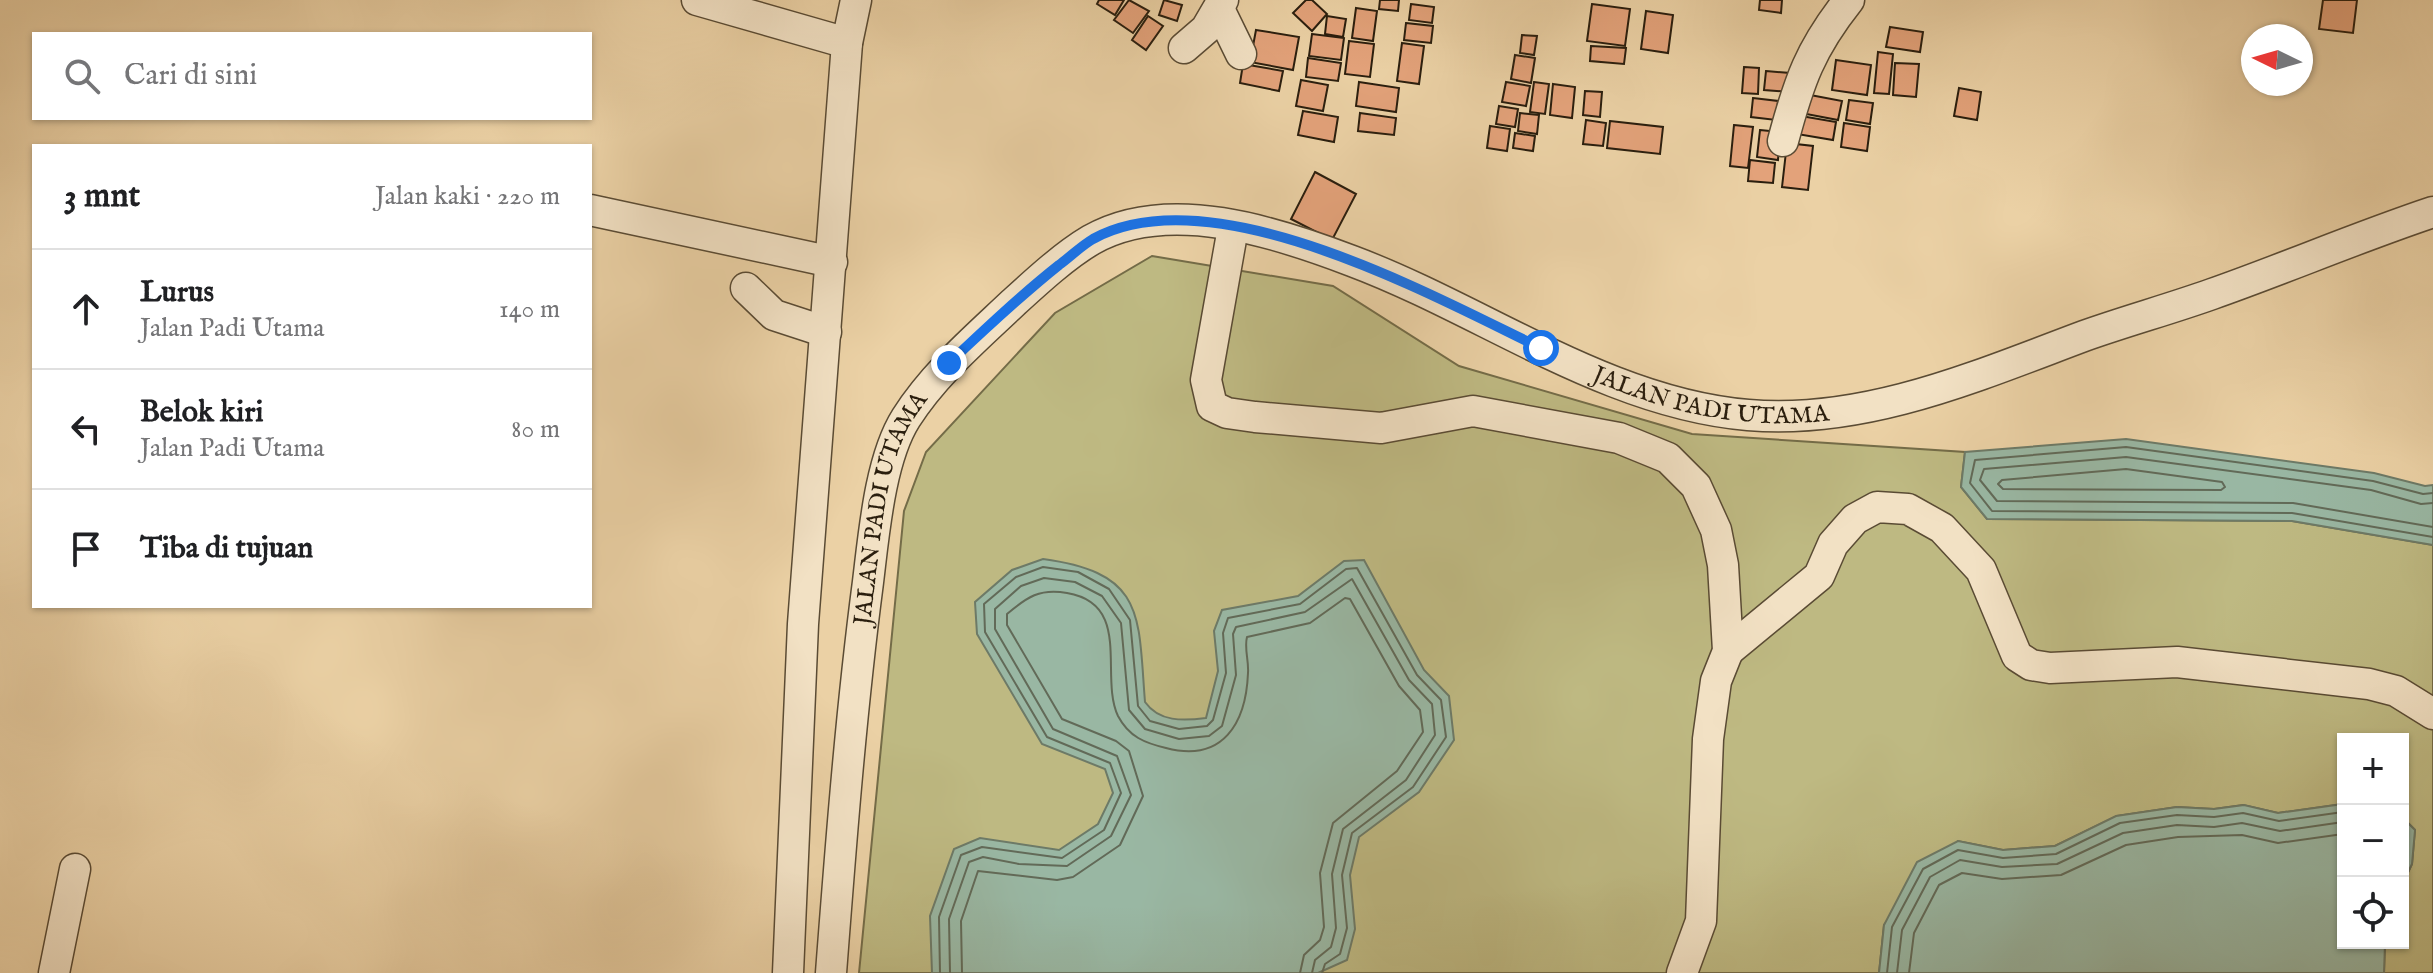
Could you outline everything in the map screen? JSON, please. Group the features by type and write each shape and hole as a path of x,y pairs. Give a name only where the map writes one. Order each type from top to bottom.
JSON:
{"street":[{"path":"697,0 847,43"},
{"path":"788,968 803,624 847,43 856,0"},
{"path":"1783,141 1801,75 1830,23 1849,0"},
{"path":"1184,48 1221,5 1241,54"},
{"path":"592,210 832,262"},
{"name":"JALAN PADI UTAMA","path":"831,973 856,677 871,557 890,458 904,421 949,363 1026,291 1092,239 1141,221 1196,221 1260,232 1350,260 1626,385 1679,404 1750,415 1833,414 1976,378 2433,212"},
{"path":"1233,228 1206,380 1212,406 1227,413 1255,417 1381,428 1473,411 1619,438 1668,458 1696,486 1716,530 1723,565 1728,651 1716,681 1708,739 1701,921 1682,973"},
{"path":"746,288 774,315 826,332"},
{"path":"1728,651 1819,576 1833,544 1855,519 1877,507 1908,509 1942,528 1981,570 2017,656 2031,665 2050,668 2177,662 2369,684 2396,691 2433,714"},
{"path":"54,973 75,869"}],"shaded area":[{"path":"1152,256 1333,286 1459,366 1692,434 1965,452 1961,487 1987,519 2292,521 2433,545 2433,973 2384,973 2385,949 2409,949 2409,870 2415,830 2409,824 2409,733 2337,733 2337,805 2278,813 2243,805 2214,809 2177,807 2117,816 2055,846 2003,850 1958,841 1884,925 1879,973 859,973 904,511 926,452 1055,313"}],"water":[{"path":"2126,439 2374,473 2425,486 2433,485 2433,545 2292,521 1987,519 1961,487 1965,452"},
{"path":"1043,559 1077,566 1101,575 1119,587 1130,603 1137,622 1145,702 1164,717 1189,720 1206,718 1218,671 1214,631 1222,610 1298,596 1344,561 1364,560 1424,670 1449,696 1454,740 1419,792 1359,837 1350,875 1355,929 1347,960 1318,973 932,973 930,916 954,849 980,838 1059,850 1098,824 1113,793 1105,769 1042,744 977,634 975,602 1012,570"},
{"path":"2244,805 2278,813 2337,805 2337,949 2385,949 2384,973 1879,973 1884,925 1917,862 1958,841 2003,850 2055,846 2116,816 2177,807 2214,809"},
{"path":"2409,824 2415,830 2409,870"}],"building":[{"path":"1099,0 1124,0 1115,15 1097,4"},
{"path":"1129,0 1149,11 1133,33 1114,20"},
{"path":"1164,0 1182,5 1177,21 1159,15"},
{"path":"1306,0 1312,0 1327,14 1312,31 1293,13"},
{"path":"1380,0 1399,0 1398,11 1379,9"},
{"path":"1760,0 1782,0 1781,13 1759,10"},
{"path":"2323,0 2357,0 2353,33 2319,29"},
{"path":"1411,4 1434,7 1432,23 1409,20"},
{"path":"1592,4 1630,9 1625,46 1587,41"},
{"path":"1356,8 1377,11 1373,41 1352,38"},
{"path":"1646,11 1673,15 1668,53 1641,49"},
{"path":"1148,16 1163,26 1146,50 1132,40"},
{"path":"1327,16 1346,19 1343,37 1325,34"},
{"path":"1406,23 1433,26 1431,43 1404,40"},
{"path":"1890,27 1923,32 1920,52 1886,47"},
{"path":"1256,30 1299,37 1293,70 1250,62"},
{"path":"1312,34 1344,38 1341,60 1309,56"},
{"path":"1522,35 1537,36 1534,55 1520,53"},
{"path":"1349,41 1374,44 1370,77 1345,74"},
{"path":"1402,43 1424,46 1419,84 1397,81"},
{"path":"1591,46 1626,48 1624,64 1590,61"},
{"path":"1878,52 1893,54 1889,94 1874,93"},
{"path":"1515,55 1535,58 1531,83 1511,79"},
{"path":"1308,58 1341,63 1338,81 1306,77"},
{"path":"1836,60 1871,65 1867,95 1832,90"},
{"path":"1895,63 1919,64 1916,97 1893,95"},
{"path":"1243,64 1283,71 1279,91 1240,83"},
{"path":"1744,67 1759,68 1758,94 1742,93"},
{"path":"1766,71 1790,73 1789,92 1764,90"},
{"path":"1301,80 1328,85 1323,111 1296,106"},
{"path":"1359,82 1399,88 1396,112 1356,106"},
{"path":"1506,82 1530,86 1526,106 1502,102"},
{"path":"1534,82 1549,84 1545,114 1530,112"},
{"path":"1553,84 1575,87 1572,118 1550,115"},
{"path":"1959,88 1981,92 1977,120 1954,116"},
{"path":"1585,91 1602,92 1600,117 1583,115"},
{"path":"1805,94 1842,101 1838,120 1801,113"},
{"path":"1753,98 1778,101 1776,120 1751,117"},
{"path":"1849,100 1873,103 1870,124 1846,120"},
{"path":"1499,106 1518,109 1515,127 1496,124"},
{"path":"1303,111 1338,117 1334,142 1298,135"},
{"path":"1360,113 1396,118 1394,135 1358,131"},
{"path":"1520,113 1539,115 1537,134 1518,131"},
{"path":"1801,116 1836,122 1833,140 1797,134"},
{"path":"1586,120 1606,123 1603,146 1583,144"},
{"path":"1610,121 1663,127 1660,154 1607,148"},
{"path":"1844,123 1870,127 1867,151 1841,147"},
{"path":"1734,125 1753,127 1748,168 1730,166"},
{"path":"1490,126 1510,129 1507,151 1487,148"},
{"path":"1760,130 1780,132 1778,160 1757,157"},
{"path":"1515,133 1535,136 1533,151 1513,148"},
{"path":"1787,143 1813,146 1808,190 1782,187"},
{"path":"1750,160 1775,163 1773,183 1748,181"},
{"path":"1315,172 1356,194 1332,240 1291,219"}],"route":[{"path":"949,363 1026,291 1092,239 1141,221 1196,221 1260,232 1350,260 1423,290 1541,348"}]}
